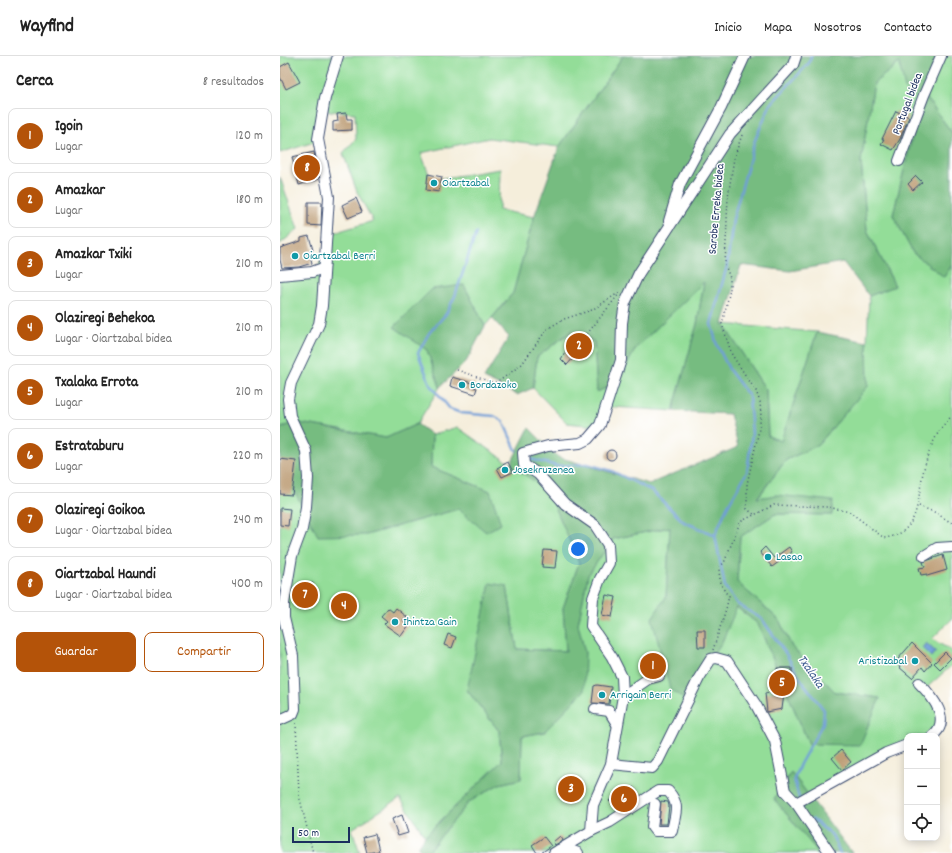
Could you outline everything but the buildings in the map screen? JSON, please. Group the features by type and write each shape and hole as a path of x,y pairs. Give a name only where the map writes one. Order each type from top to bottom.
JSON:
{"street":[{"path":"280,720 293,714 295,709 293,656 284,618 284,604 292,556 302,529 306,507 308,478 306,451 290,416 288,399 290,383 319,324 322,306 323,268 329,197 318,139 325,98 338,56"},
{"path":"667,230 680,184 721,108 745,56"},
{"path":"591,831 593,805 611,764 623,696 622,677 612,657 591,626 593,598 600,579 609,563 608,545 595,525 565,504 538,474 524,465 523,453 548,446 580,443 588,439 600,425 621,360 625,303 633,286 648,258 730,134 793,65 796,56"},
{"name":"Portugal bidea","path":"899,161 904,152 924,95 941,56"},
{"path":"280,276 312,272 323,268"},
{"path":"924,556 937,548 952,547"},
{"path":"611,764 652,768 658,761 708,663 711,659 716,658 727,661 756,705 775,742 785,791 799,801 830,853"},
{"path":"623,696 648,679 659,676"},
{"path":"919,683 942,706 947,715 946,724 942,732 940,733"},
{"path":"595,710 608,711 617,724"},
{"path":"799,801 886,753 904,745"},
{"path":"557,852 591,831 610,822 658,791 668,791 675,799 676,806 672,830 655,831 652,827 655,804"},
{"path":"557,852 568,850 578,853"}],"path":[{"name":"Sarobe Erreka bidea","path":"743,132 734,158 728,197 725,265 730,278 730,290 722,324 729,349 756,391 760,402 761,416 759,430 746,490 747,509 755,515"},
{"path":"587,334 626,285 633,286"},
{"path":"457,370 491,382 498,382 522,364 547,329 564,318 592,310 620,292"},
{"path":"708,663 726,610 729,596 724,592 719,578 719,567 722,566 740,522 774,505 841,509 858,517 884,538 896,537 905,529 918,506 923,473 938,432 952,416"},
{"path":"918,506 934,512 952,523"},
{"path":"295,709 299,795 313,853"}],"green space":[{"path":"280,56 623,56 559,147 489,138 421,153 431,180 500,169 499,210 534,217 513,293 485,326 464,285 395,327 427,350 440,387 417,424 386,438 294,422 280,429 280,276 315,273 333,233 373,221 357,192 343,153 356,139 355,113 319,110 314,142 280,153"},
{"path":"623,56 939,56 923,93 907,97 899,63 874,83 861,161 867,230 895,286 869,296 843,262 790,271 741,265 723,324 766,390 768,436 781,441 817,332 867,342 868,386 818,445 786,460 757,498 777,495 833,501 832,515 775,514 740,537 737,582 779,620 792,647 835,692 880,698 860,745 809,744 758,624 737,607 722,642 683,698 670,689 652,618 666,597 670,527 613,539 588,575 578,624 585,653 584,691 544,732 522,736 521,779 499,784 469,802 427,853 423,853 418,847 425,836 502,761 499,731 467,690 490,583 507,586 517,649 566,651 563,608 579,563 548,490 510,465 529,428 558,457 649,484 738,447 730,414 673,411 697,324 704,282 636,348 617,383 597,392 594,342 573,330 537,357 533,388 517,395 484,378 509,337 492,318 513,293 534,217 559,147"},
{"path":"939,56 952,56 952,133 923,93 893,215 913,253 944,277 952,265 952,619 932,639 952,651 952,665 923,691 943,713 939,728 930,733 904,733 904,748 810,797 791,772 774,799 819,853 427,853 469,802 499,784 521,779 522,736 545,732 585,653 578,624 588,575 613,539 670,527 666,597 653,618 701,671 722,642 736,607 758,624 809,744 879,698 835,692 792,647 779,620 737,582 740,537 775,514 832,515 777,495 757,499 786,460 818,445 868,386 867,342 869,296 895,286 867,230 861,161 874,83 899,63"},
{"path":"923,93 952,133 952,265 944,277 913,253 893,215"},
{"path":"280,177 298,229 280,244"},
{"path":"704,281 697,324 673,411 612,407 595,426 567,423 533,388 537,357 573,330 594,342 597,392 617,383 636,348"},
{"path":"464,285 485,326 466,362 440,387 427,350 394,327 432,289"},
{"path":"723,324 817,332 781,442 768,436 766,390"},
{"path":"294,422 386,438 417,424 432,435 431,467 490,491 501,524 486,532 458,509 366,535 318,536 280,464 280,429"},
{"path":"457,427 548,490 579,563 563,608 566,651 517,649 507,586 467,690 499,731 502,761 425,836 400,798 352,829 360,853 280,853 280,464 366,535 458,509 490,491 431,467 432,435"},
{"path":"791,772 852,853 819,853 774,799"}],"water":[{"path":"926,643 936,652 931,657 922,648"}],"waterway":[{"path":"799,798 794,779 800,764 823,723 824,710 799,677 786,654 762,619 737,604 725,587 715,535 727,507 747,472 752,434 749,396 730,371 717,345 711,324 727,266 733,219 755,140 770,105 809,63 811,56"},
{"path":"476,233 455,296 446,314 429,333 418,353 430,384 450,409 461,413 494,416 503,421 516,450"},
{"path":"530,459 557,466 587,464 612,471 652,491 684,522 715,535"},
{"name":"Txalaka","path":"812,819 832,835 840,853"}],"place":[{"name":"Oiartzabal Haundi","path":"307,168"},
{"name":"Oiartzabal","path":"434,183"},
{"name":"Oiartzabal Berri","path":"295,256"},
{"name":"Amazkar","path":"579,346"},
{"name":"Bordazoko","path":"462,385"},
{"name":"Josekruzenea","path":"505,470"},
{"name":"Lasao","path":"768,557"},
{"name":"Olaziregi Goikoa","path":"305,595"},
{"name":"Olaziregi Behekoa","path":"344,606"},
{"name":"Ihintza Gain","path":"395,622"},
{"name":"Aristizabal","path":"915,661"},
{"name":"Igoin","path":"653,666"},
{"name":"Txalaka Errota","path":"782,683"},
{"name":"Arrigain Berri","path":"602,695"},
{"name":"Amazkar Txiki","path":"571,789"},
{"name":"Estrataburu","path":"624,799"}]}
